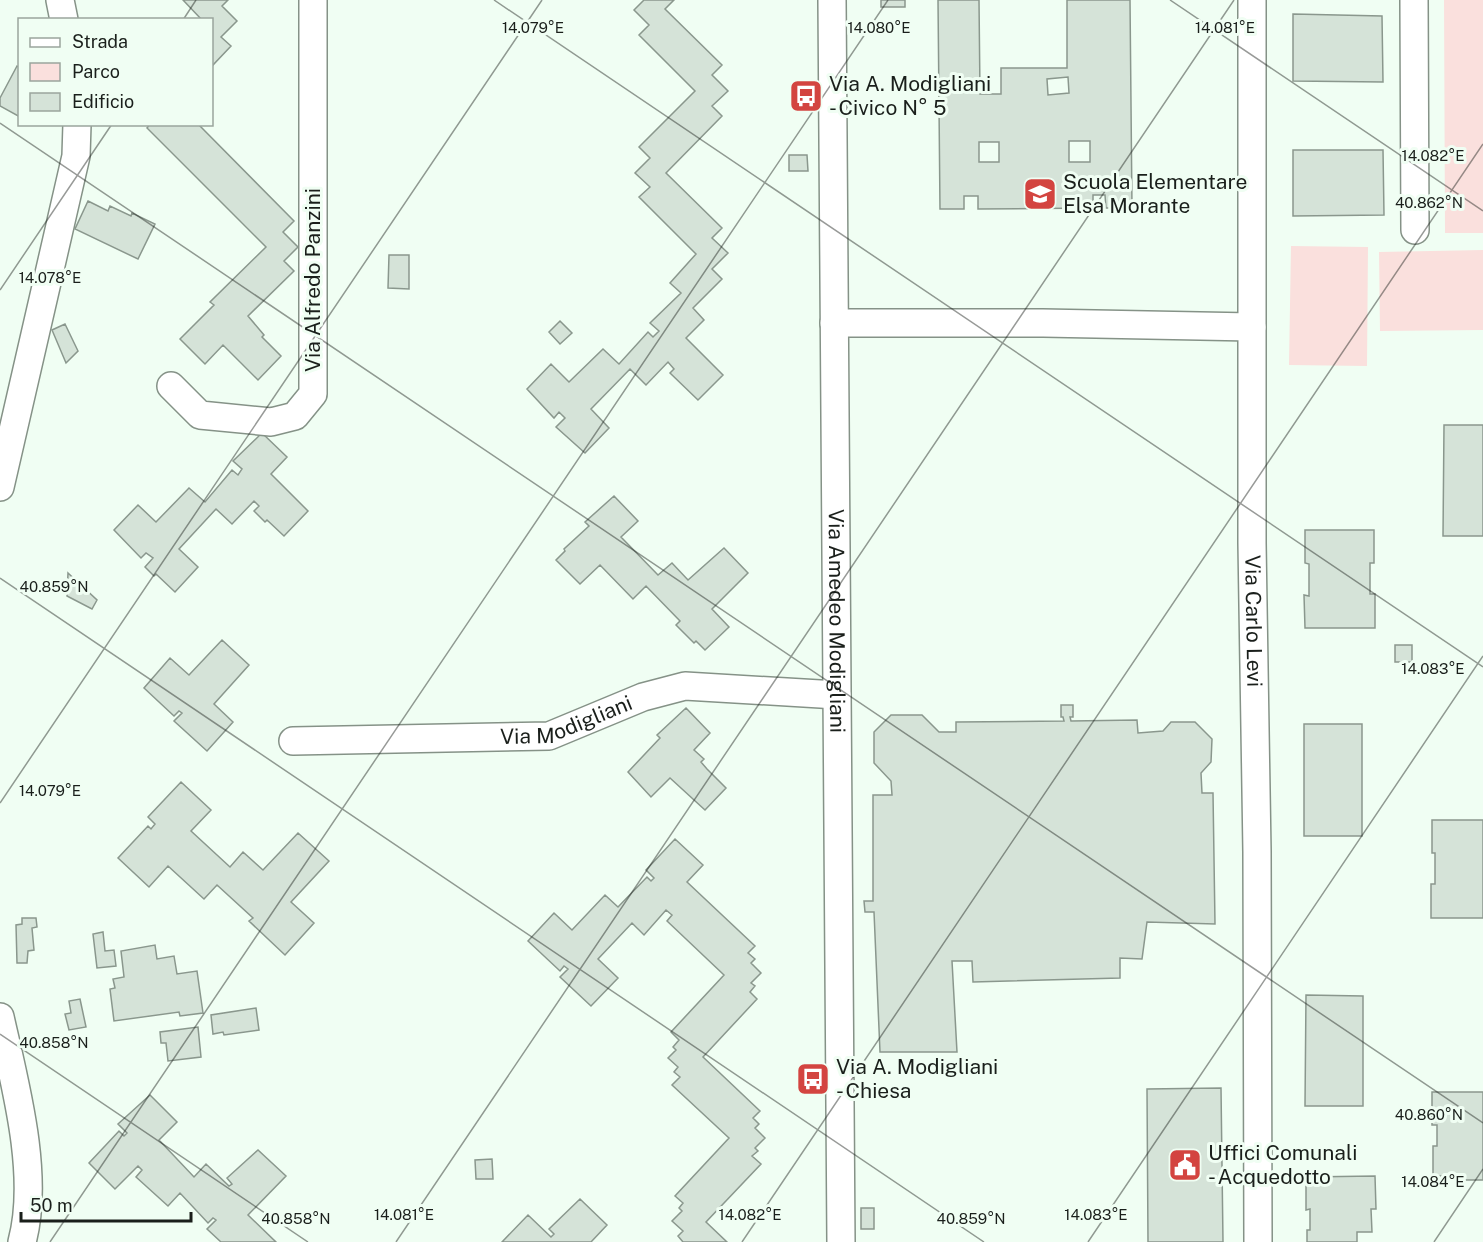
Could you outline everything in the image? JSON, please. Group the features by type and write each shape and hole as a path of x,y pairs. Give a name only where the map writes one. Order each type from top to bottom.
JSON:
{"street":[{"path":"60,0 64,18"},
{"name":"Via Alfredo Panzini","path":"171,386 200,415 271,422 295,416 313,394 313,0"},
{"name":"Via Amedeo Modigliani","path":"832,0 841,1242"},
{"name":"Via Carlo Levi","path":"1252,0 1252,533 1257,852 1258,1242"},
{"path":"1414,0 1415,230"},
{"path":"0,487 76,156 77,126"},
{"path":"834,323 1043,323 1252,327"},
{"name":"Via Modigliani","path":"293,741 549,736 643,697 685,686 837,695"},
{"path":"0,1017 12,1068 26,1154 27,1221 22,1242"}],"green space":[{"path":"1444,0 1483,0 1483,233 1445,233"},
{"path":"1291,246 1368,247 1367,366 1289,365"},
{"path":"1483,250 1483,330 1380,331 1379,252"}],"building":[{"path":"183,0 228,0 222,6 237,21 221,37 231,46 213,65 213,18 200,18"},
{"path":"644,0 674,0 665,9 722,65 712,75 728,91 712,106 722,116 666,173 722,228 712,238 728,253 712,269 722,279 693,308 704,320 686,338 723,375 698,400 670,373 674,369 668,362 646,385 630,369 591,409 609,428 585,453 556,427 565,418 559,412 554,418 527,389 551,364 569,382 603,349 619,364 648,332 653,337 659,331 650,323 681,293 670,283 696,254 639,197 650,187 635,173 650,158 639,147 695,91 639,35 649,25 634,10"},
{"path":"881,0 905,0 905,7 881,7"},
{"path":"938,0 979,0 980,94 1001,94 1001,68 1067,68 1067,0 1130,0 1132,208 1106,208 1105,195 1093,195 1093,208 978,209 978,196 964,196 964,209 940,209","holes":["1068,77 1069,93 1048,95 1047,79","1069,141 1090,141 1090,162 1069,162","979,142 999,142 999,162 979,162"]},
{"path":"1293,14 1382,16 1383,82 1293,81"},
{"path":"17,66 18,116 0,106 0,98"},
{"path":"148,126 200,126 294,221 283,232 298,247 284,261 294,271 248,316 264,335 262,337 281,356 258,380 223,345 205,364 180,339 214,305 210,302 266,247 147,128"},
{"path":"1293,150 1383,150 1384,215 1293,216"},
{"path":"789,155 807,155 808,171 789,171"},
{"path":"88,201 108,211 110,206 155,224 138,259 75,229"},
{"path":"389,255 409,255 409,289 388,288"},
{"path":"560,321 572,333 560,344 549,332"},
{"path":"65,324 78,351 66,363 52,330"},
{"path":"1444,425 1483,425 1483,536 1443,536"},
{"path":"262,433 287,457 271,474 308,511 284,536 254,511 259,506 254,501 232,524 216,509 179,549 198,567 175,592 145,567 153,558 146,553 141,558 114,530 138,505 156,522 189,488 205,502 232,470 238,475 242,469 233,461"},
{"path":"614,496 638,521 621,537 658,575 672,563 688,580 724,548 748,573 712,609 729,627 705,650 696,641 694,643 676,625 680,621 646,586 633,599 600,565 580,584 556,560 565,551 564,549 589,526 585,522"},
{"path":"1305,530 1374,530 1374,563 1370,563 1370,594 1375,594 1375,628 1305,628 1304,595 1309,596 1309,564 1305,563"},
{"path":"68,573 97,600 92,609 67,596"},
{"path":"222,640 249,665 214,704 233,722 207,751 174,721 182,713 179,711 174,716 144,688 170,658 189,675"},
{"path":"1395,645 1412,645 1412,662 1395,662"},
{"path":"1061,705 1073,705 1071,721 1137,720 1138,733 1163,731 1171,722 1195,722 1212,739 1211,762 1201,773 1202,793 1213,793 1215,924 1147,922 1142,959 1120,958 1120,978 973,982 972,961 952,961 957,1052 880,1052 874,912 865,912 864,901 873,901 873,795 892,795 891,781 874,763 874,732 891,715 922,715 939,732 956,732 956,722 1064,721 1061,717"},
{"path":"686,708 710,733 694,750 704,759 701,762 726,788 705,810 670,778 651,797 628,772 660,738 657,735"},
{"path":"1304,724 1362,724 1362,836 1304,836"},
{"path":"181,782 211,810 191,831 230,867 243,852 263,870 298,833 329,861 291,902 314,923 285,955 249,921 253,918 217,885 204,899 168,866 149,887 118,858 148,826 151,829 155,824 148,817"},
{"path":"1432,820 1483,820 1483,918 1431,918 1431,884 1435,884"},
{"path":"675,839 703,865 687,882 755,946 748,953 755,959 751,963 761,973 751,983 755,986 750,992 757,999 703,1057 760,1111 753,1118 759,1124 755,1128 765,1138 755,1148 758,1151 752,1156 761,1164 706,1222 727,1242 683,1242 678,1236 683,1231 672,1221 682,1211 679,1208 683,1203 675,1196 729,1138 672,1085 680,1077 674,1072 678,1067 668,1058 676,1050 673,1047 679,1040 671,1032 724,975 667,921 672,915 666,910 644,935 632,923 598,959 618,978 591,1006 560,977 568,969 564,966 560,971 528,941 554,913 572,930 605,895 618,907 647,877 651,881 654,878 646,870"},
{"path":"22,918 36,918 37,927 32,928 34,950 28,951 27,963 17,963 16,925 22,924"},
{"path":"103,932 105,951 114,950 116,966 97,968 93,934"},
{"path":"155,945 157,959 174,956 177,974 197,971 203,1013 180,1016 179,1012 114,1021 110,989 115,988 113,979 124,977 121,951"},
{"path":"1306,995 1363,996 1363,1106 1305,1106"},
{"path":"80,999 86,1027 69,1030 65,1014 71,1013 69,1001"},
{"path":"256,1008 259,1030 224,1035 223,1032 213,1034 211,1015"},
{"path":"198,1027 201,1057 168,1061 166,1043 161,1043 160,1032"},
{"name":"Uffici Comunali - Acquedotto","path":"1221,1088 1223,1242 1148,1242 1147,1089"},
{"path":"1432,1092 1483,1092 1483,1180 1445,1180 1445,1176 1433,1176 1433,1146 1437,1146 1437,1125 1432,1125"},
{"path":"150,1095 177,1122 159,1140 194,1177 206,1164 229,1186 232,1184 227,1178 258,1150 286,1176 248,1215 276,1242 221,1242 207,1229 216,1220 213,1218 208,1223 180,1193 168,1206 136,1177 142,1170 138,1166 115,1189 89,1163 119,1131 124,1136 127,1133 118,1124"},
{"path":"492,1159 493,1179 476,1179 475,1160"},
{"path":"1375,1176 1376,1209 1371,1209 1372,1232 1357,1232 1357,1242 1307,1242 1307,1230 1310,1230 1310,1209 1306,1210 1306,1177"},
{"path":"580,1199 607,1225 591,1242 502,1242 528,1215 551,1237 554,1234 549,1229"},
{"path":"861,1208 874,1208 874,1229 861,1229"}],"place":[{"name":"Via A. Modigliani - Civico N° 5","path":"806,96"},
{"name":"Scuola Elementare Elsa Morante","path":"1040,194"},
{"name":"Via A. Modigliani - Chiesa","path":"813,1079"},
{"name":"Uffici Comunali - Acquedotto","path":"1185,1165"}]}
